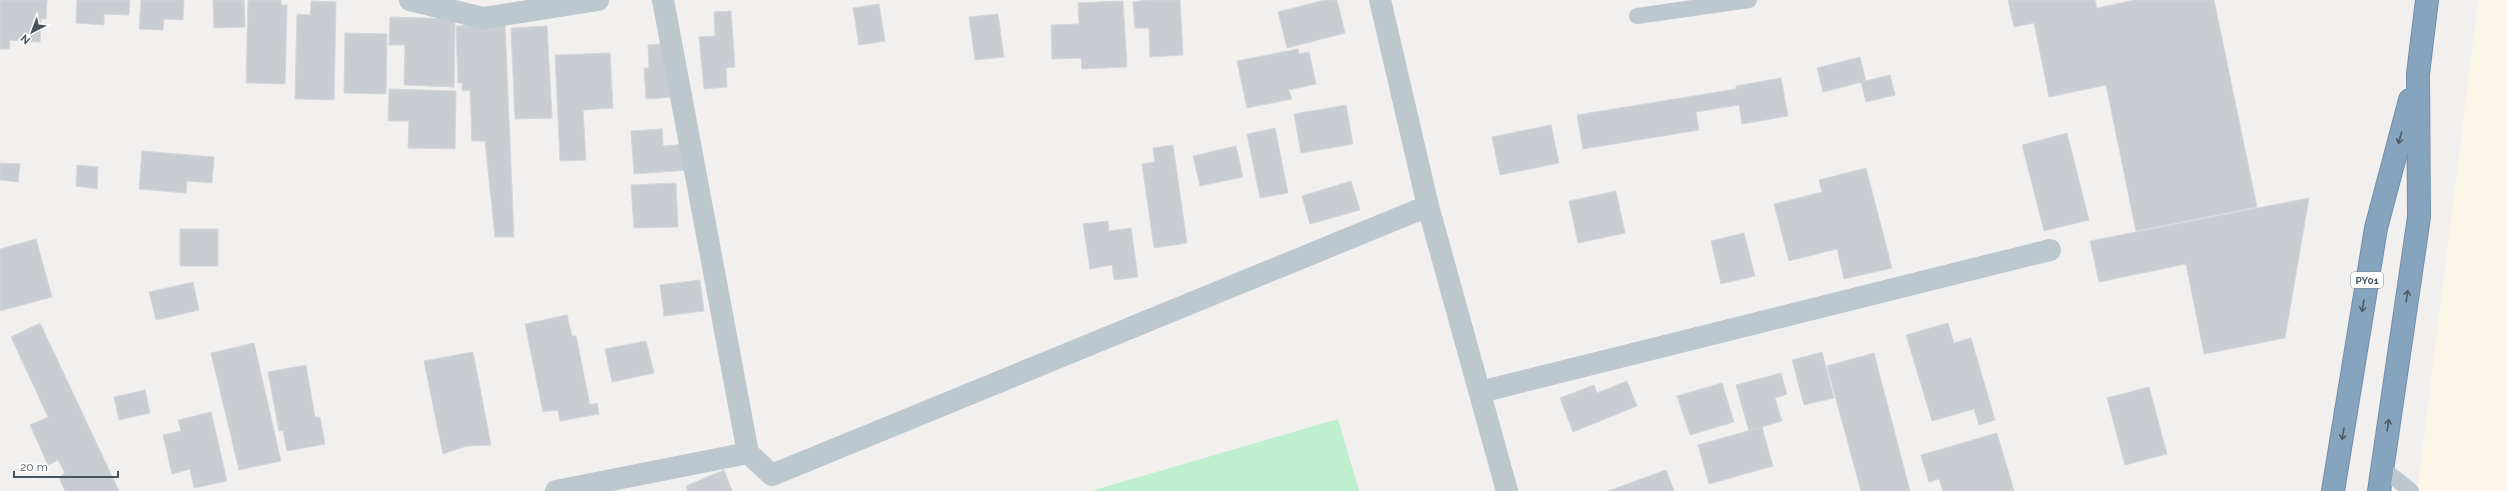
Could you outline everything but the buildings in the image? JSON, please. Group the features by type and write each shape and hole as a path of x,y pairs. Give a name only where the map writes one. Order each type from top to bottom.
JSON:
{"highway":[{"name":"PY01","path":"2379,491 2419,217 2418,74 2427,0"},
{"name":"PY01","path":"2334,491 2376,228 2418,74"}],"street":[{"path":"410,0 483,18 598,0"},
{"path":"662,0 748,453 772,475 1428,206"},
{"path":"1380,0 1428,206 1507,491"},
{"path":"1480,392 2050,250"},
{"path":"556,491 748,453"}],"lane":[{"path":"1637,16 1749,0"},
{"path":"2382,468 2411,491"}],"shaded area":[{"path":"2478,0 2507,0 2507,491 2417,491"}],"green space":[{"path":"1338,419 1359,491 1091,491"}]}
